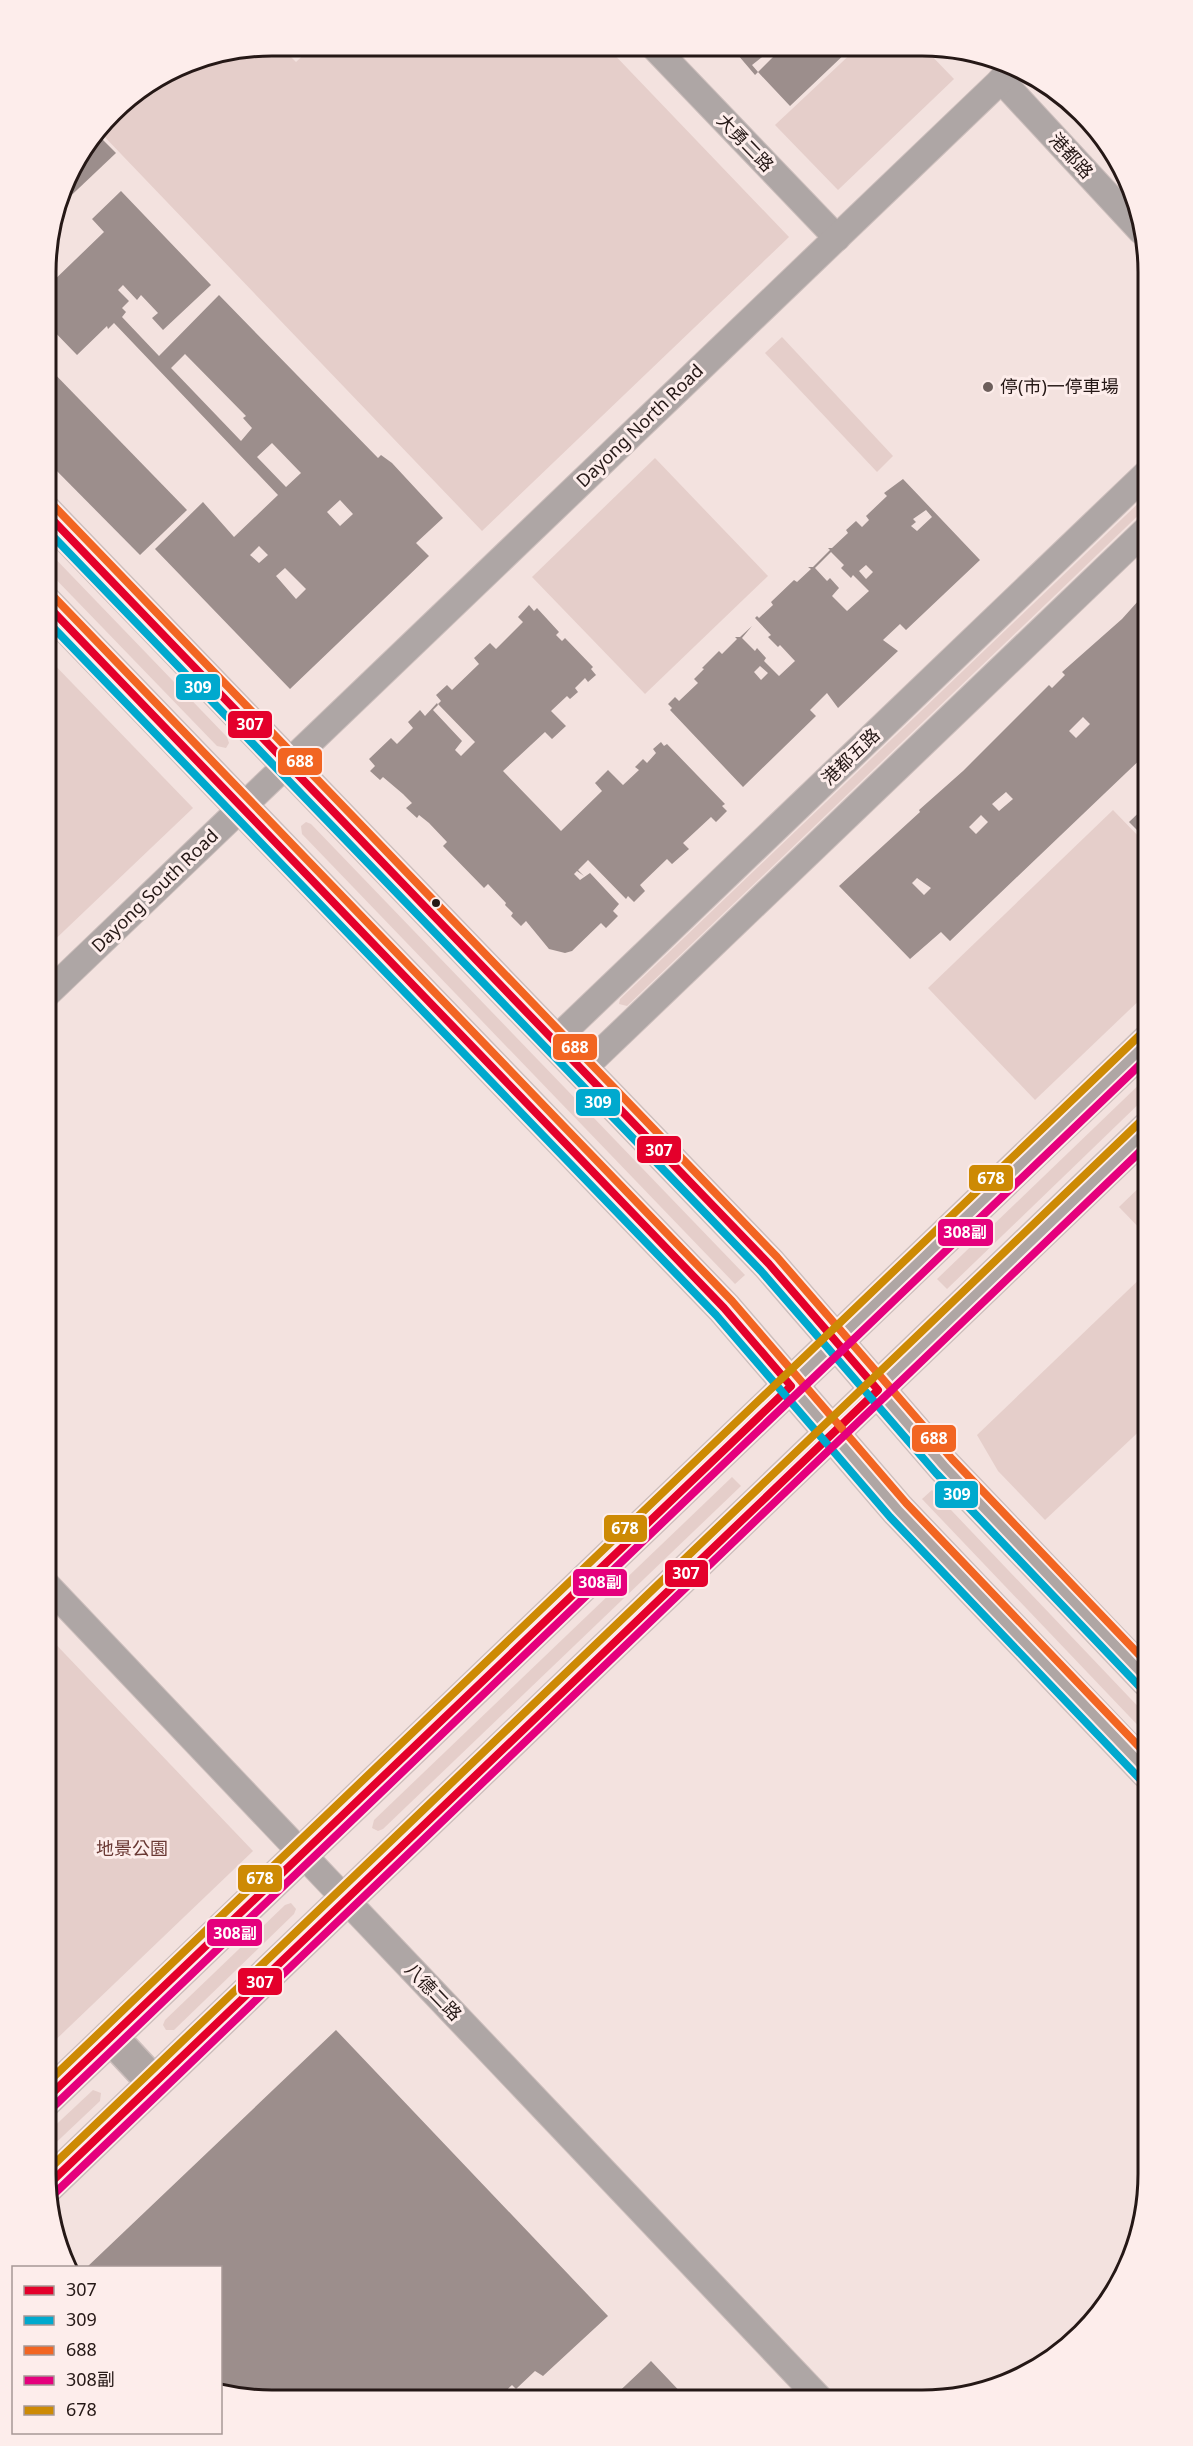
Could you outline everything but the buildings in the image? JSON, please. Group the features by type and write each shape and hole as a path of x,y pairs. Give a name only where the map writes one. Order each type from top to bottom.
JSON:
{"street":[{"name":"大勇二路","path":"663,56 837,238"},
{"name":"Dayong North Road","path":"265,786 1008,74"},
{"name":"港都路","path":"1008,74 1131,219"},
{"name":"港都五路","path":"554,1041 1138,482"},
{"path":"56,526 265,786 724,1308 814,1364 855,1411 898,1510 1138,1762"},
{"path":"582,1070 1138,538"},
{"path":"56,612 265,786 554,1041 769,1264 814,1364 855,1411 944,1466 1138,1670"},
{"name":"Dayong South Road","path":"56,986 265,786"},
{"path":"56,2090 1138,1052"},
{"path":"56,2177 1138,1139"},
{"name":"八德二路","path":"56,1595 812,2390"},
{"path":"111,2037 154,2083"}],"green space":[{"path":"290,56 296,62 302,56 616,56 789,237 482,531 104,136 140,100 164,84 189,72 244,57"},
{"path":"849,56 932,56 954,79 838,190 775,125"},
{"path":"782,337 893,456 877,472 765,353"},
{"path":"655,458 768,576 645,694 532,577"},
{"path":"1138,504 1138,516 627,1006 619,1004 620,999"},
{"path":"56,559 227,737 229,743 226,748 217,746 56,579"},
{"path":"56,666 193,808 56,939"},
{"path":"1113,810 1138,836 1138,1002 1035,1100 928,988"},
{"path":"306,822 311,824 745,1275 735,1284 302,834 301,826"},
{"path":"1138,1086 1138,1105 947,1289 937,1279"},
{"path":"1138,1189 1138,1227 1119,1207"},
{"path":"1138,1281 1138,1432 1045,1520 998,1471 977,1435"},
{"path":"732,1477 741,1486 383,1829 378,1831 372,1828 374,1820"},
{"path":"932,1490 1138,1706 1138,1726 922,1499"},
{"name":"地景公園","path":"56,1645 253,1851 56,2039"},
{"path":"291,1903 296,1909 294,1914 174,2030 166,2030 163,2025 165,2020 285,1905"},
{"path":"93,2090 101,2093 100,2101 56,2143 56,2125"}],"transit line":[{"name":"688","path":"56,508 777,1257 952,1459 1138,1654"},
{"name":"307","path":"56,523 769,1264 878,1390 56,2177"},
{"name":"309","path":"56,539 761,1271 936,1473 1138,1685"},
{"name":"688","path":"56,599 732,1301 906,1503 1138,1746"},
{"name":"307","path":"56,614 724,1308 791,1386 56,2089"},
{"name":"309","path":"56,630 716,1315 890,1517 1138,1777"},
{"name":"678","path":"56,2074 1138,1037"},
{"name":"308副","path":"56,2104 1138,1067"},
{"name":"678","path":"56,2162 1138,1124"},
{"name":"308副","path":"56,2192 1138,1154"}],"place":[{"name":"停(市)一停車場","path":"988,387"}]}
